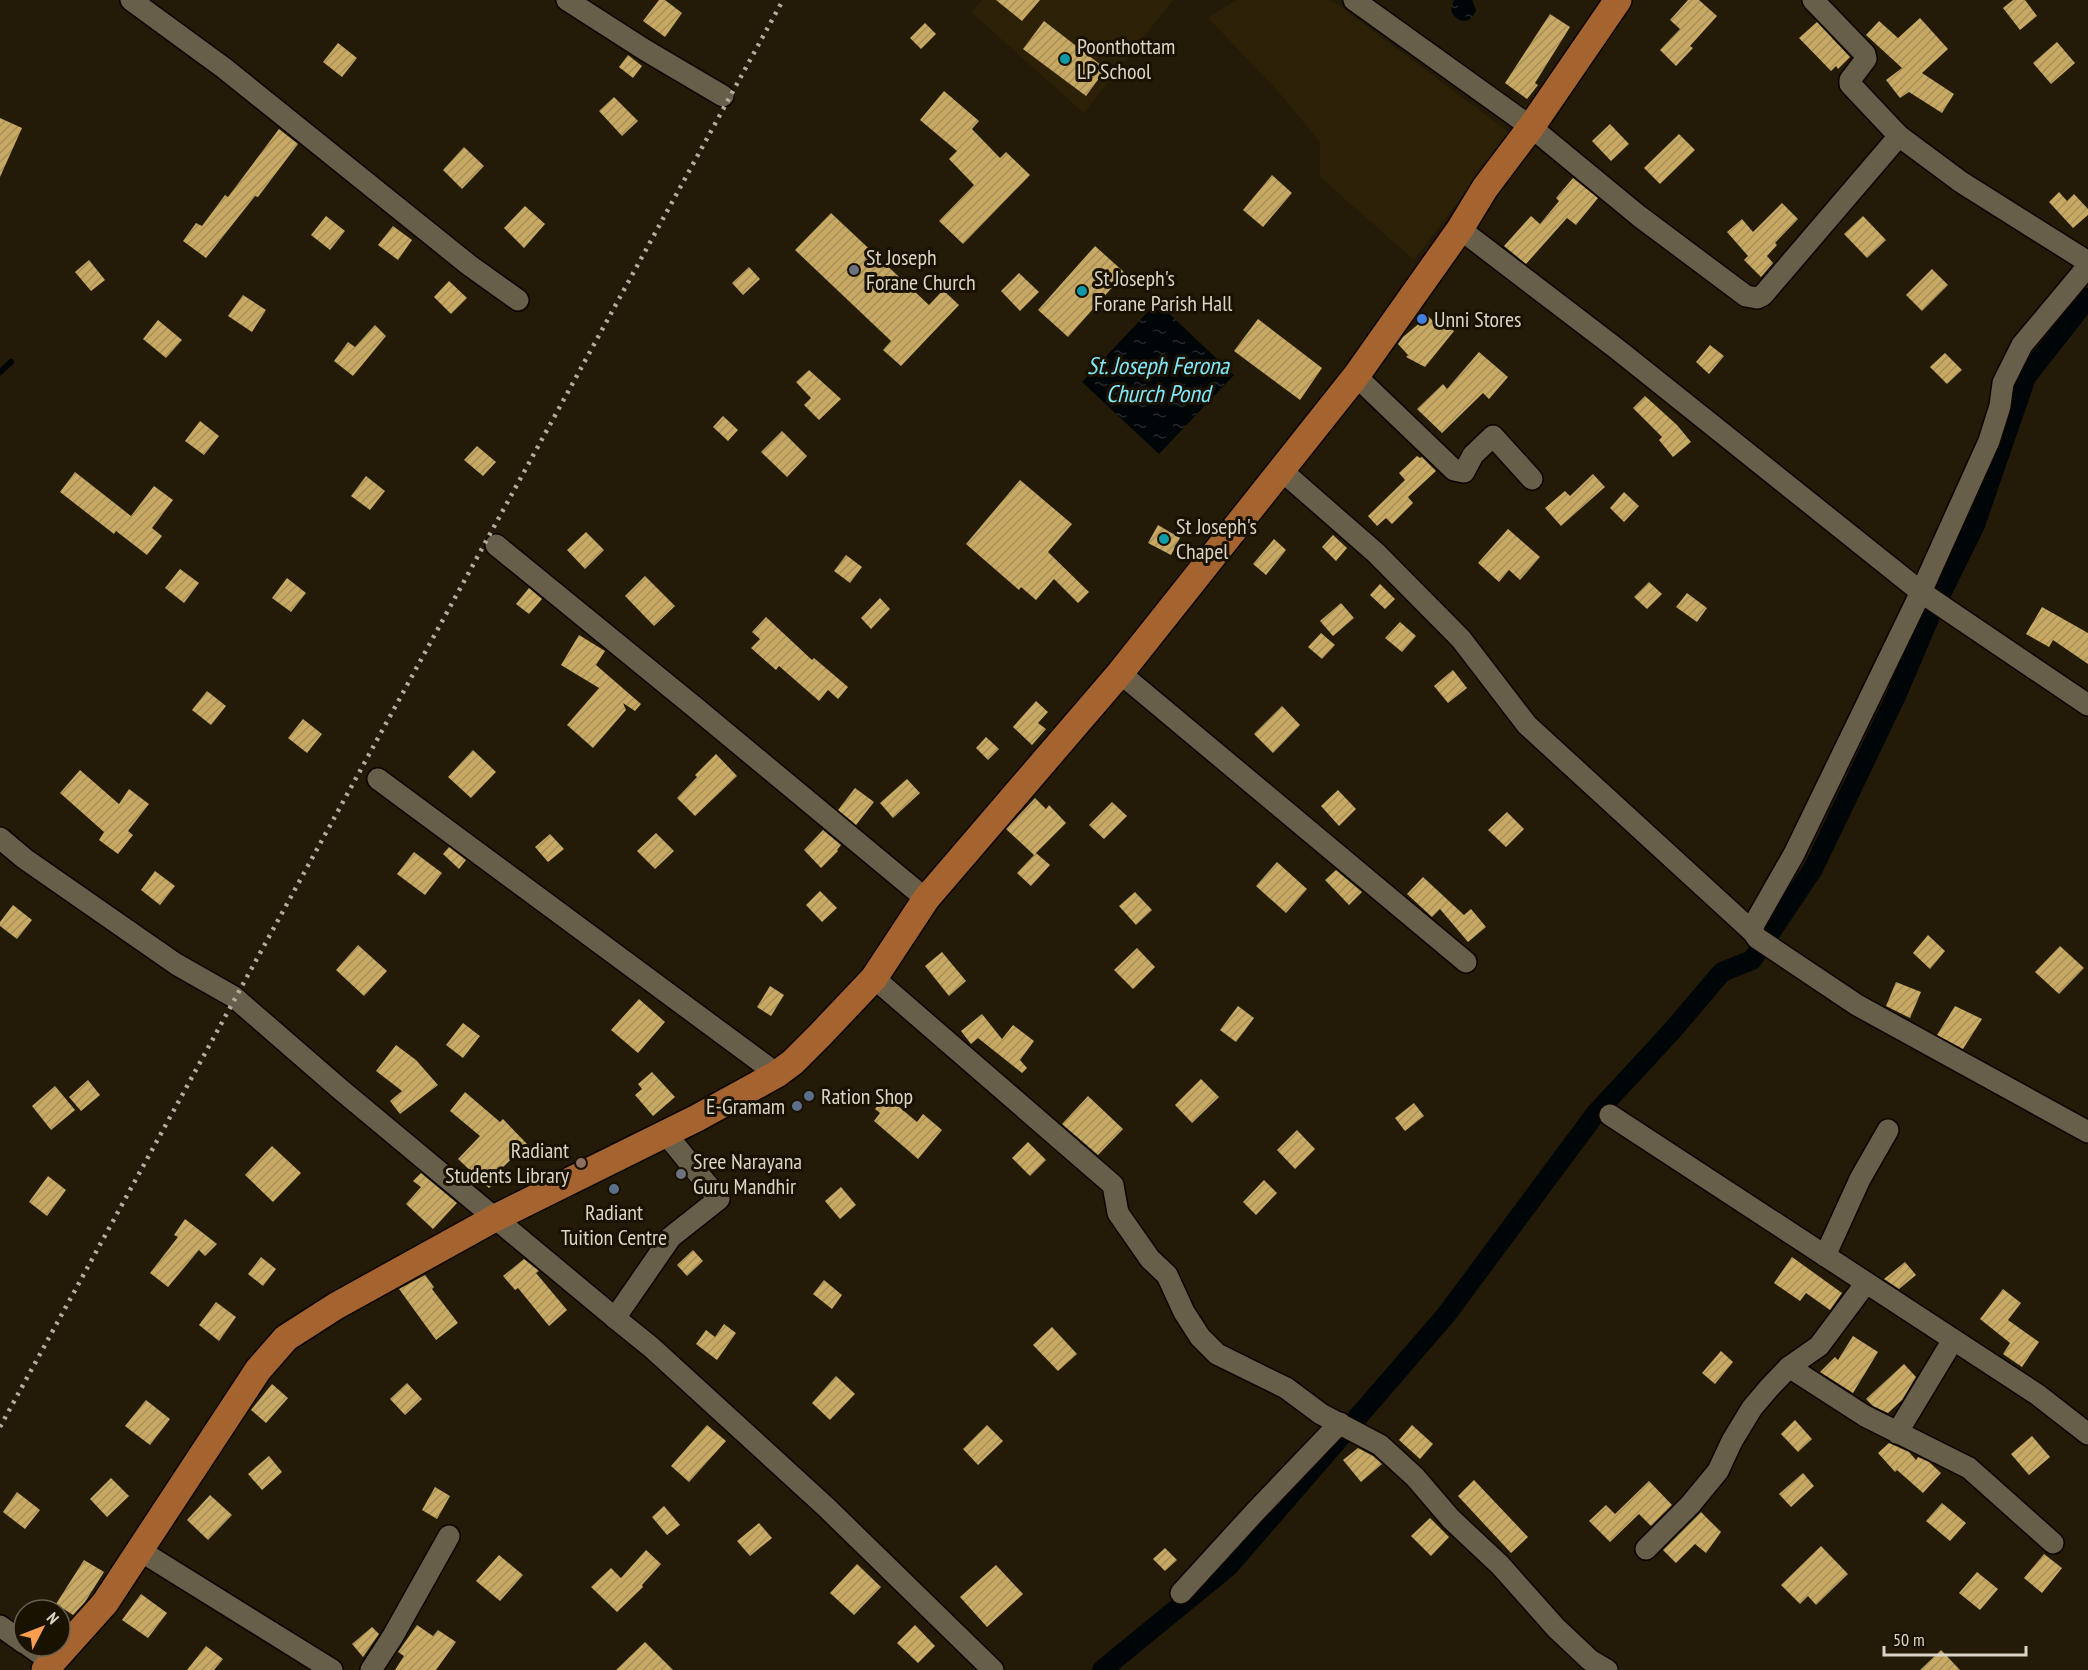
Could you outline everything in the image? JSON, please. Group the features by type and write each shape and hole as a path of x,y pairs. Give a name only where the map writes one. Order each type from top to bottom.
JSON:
{"main road":[{"path":"49,1666 105,1602 258,1370 286,1338 336,1306 495,1218 666,1134 777,1074 793,1062 874,978 926,899 1120,673 1356,376 1460,229 1485,188 1531,127 1615,1"}],"street":[{"path":"131,0 224,68 469,265 518,300"},
{"path":"1354,0 1531,127 1648,222 1746,296 1757,298 1762,295 1899,136"},
{"path":"1752,923 1794,854 1925,595 1989,441 2001,406 2003,383 2022,345 2088,264 1961,183 1899,136 1850,84 1866,59 1865,54 1813,0"},
{"path":"573,2 645,50 723,96"},
{"path":"1460,229 1617,349 1925,595 2088,705"},
{"path":"1356,376 1454,470 1464,472 1473,455 1493,436 1532,479"},
{"path":"1281,470 1376,553 1461,639 1527,725 1752,923 1767,946 1857,1005 2088,1132"},
{"path":"496,545 926,899"},
{"path":"1120,673 1466,962"},
{"path":"378,779 777,1074"},
{"path":"0,838 25,859 176,964 234,997 340,1089 651,1347 826,1507 993,1670"},
{"path":"874,978 1113,1185 1118,1213 1150,1259 1167,1275 1200,1337 1217,1354 1286,1388 1321,1414 1380,1445 1415,1477 1450,1519 1500,1565 1556,1628 1590,1660 1607,1670"},
{"path":"1615,1119 2038,1395 2088,1434"},
{"path":"1825,1256 1860,1179 1888,1130"},
{"path":"615,1318 671,1237 719,1199 666,1134"},
{"path":"1646,1549 1690,1505 1718,1472 1732,1441 1752,1408 1789,1367 1819,1346 1866,1283"},
{"path":"1897,1433 1917,1396 1953,1340"},
{"path":"1789,1367 1865,1416 1969,1468 2053,1543"},
{"path":"1181,1593 1255,1512 1350,1428"},
{"path":"371,1670 393,1636 448,1536"},
{"path":"140,1550 332,1670"}],"shaded area":[{"path":"982,0 1173,0 1084,113 971,12"},
{"path":"1236,0 1328,0 1337,4 1510,133 1414,260 1320,177 1320,142 1277,90 1208,18"}],"water":[{"path":"1454,0 1472,0 1476,10 1474,15 1464,21 1456,18 1451,10"},
{"name":"St. Joseph Ferona Church Pond","path":"1157,302 1234,375 1159,454 1082,382"}],"building":[{"path":"659,0 665,0 682,13 665,37 643,21"},
{"path":"996,0 1040,0 1022,21"},
{"path":"1688,0 1699,0 1717,16 1690,46 1693,48 1676,66 1660,50 1680,29 1670,20"},
{"path":"2013,0 2025,0 2037,16 2020,30 2003,8"},
{"path":"1550,14 1570,27 1535,83 1538,85 1527,99 1505,83"},
{"path":"1920,18 1948,49 1922,73 1954,94 1942,113 1909,92 1900,98 1886,80 1902,68 1866,35 1879,21 1898,38"},
{"name":"Poonthottam LP School","path":"1044,21 1106,69 1086,96 1023,49"},
{"path":"1817,22 1850,57 1838,69 1836,66 1831,71 1799,38"},
{"path":"925,23 936,34 921,49 910,38"},
{"path":"2057,42 2075,63 2051,84 2033,63"},
{"path":"338,43 357,58 342,77 323,62"},
{"path":"628,55 642,66 633,78 619,67"},
{"path":"944,91 979,121 972,129 1000,158 1006,152 1030,175 963,244 939,221 974,185 949,159 957,151 920,120"},
{"path":"614,97 638,121 622,136 599,111"},
{"path":"0,118 22,128 0,177"},
{"path":"1610,124 1629,144 1611,161 1592,141"},
{"path":"279,129 298,144 258,197 255,196 206,258 183,241 196,223 202,226 225,195 228,197"},
{"path":"1679,134 1695,150 1660,184 1644,168"},
{"path":"464,147 484,166 462,189 443,170"},
{"path":"1272,175 1292,193 1263,227 1243,210"},
{"path":"1573,178 1598,198 1576,225 1567,218 1526,264 1504,246 1531,216 1540,224 1559,201 1556,198"},
{"path":"2059,192 2067,201 2074,194 2088,209 2088,215 2073,228 2049,202"},
{"path":"1782,203 1798,219 1775,243 1777,245 1767,256 1773,263 1761,277 1744,260 1748,256 1727,232 1742,219 1753,232"},
{"path":"525,206 545,224 524,248 504,228"},
{"name":"St Joseph Forane Church","path":"831,213 929,305 943,290 959,305 901,366 883,350 891,341 795,250"},
{"path":"326,216 345,231 330,250 311,235"},
{"path":"1863,216 1886,240 1867,258 1844,234"},
{"path":"393,226 412,240 398,260 378,245"},
{"name":"St Joseph's Forane Parish Hall","path":"1095,246 1125,273 1068,337 1038,310"},
{"path":"89,260 105,280 91,291 75,272"},
{"path":"749,267 760,279 743,295 732,283"},
{"path":"1932,269 1948,285 1922,311 1906,295"},
{"path":"1019,273 1039,292 1020,311 1001,291"},
{"path":"449,281 467,298 451,314 434,297"},
{"path":"243,295 266,310 252,332 228,316"},
{"path":"1428,316 1438,326 1442,321 1454,331 1425,367 1406,357 1408,355 1398,344"},
{"path":"1258,319 1322,368 1300,400 1234,351"},
{"path":"158,320 182,340 166,358 143,339"},
{"path":"375,325 386,336 353,376 334,361 348,342 355,347"},
{"path":"1710,345 1724,356 1709,374 1696,362"},
{"path":"1479,352 1508,377 1489,399 1483,393 1442,433 1417,409 1443,384 1447,389"},
{"path":"1945,353 1962,370 1947,384 1930,367"},
{"path":"809,370 841,399 819,420 804,405 811,398 796,382"},
{"path":"1645,396 1677,425 1691,442 1673,457 1659,440 1662,437 1633,408"},
{"path":"723,416 738,430 728,441 713,427"},
{"path":"200,421 219,436 204,455 185,441"},
{"path":"782,431 807,456 787,477 761,452"},
{"path":"477,446 496,462 483,476 464,460"},
{"path":"1417,456 1422,457 1436,471 1408,497 1413,503 1392,524 1386,518 1377,526 1368,516 1405,480 1399,473"},
{"path":"75,472 131,516 154,486 173,500 152,528 162,536 147,555 116,531 114,534 60,492"},
{"path":"1593,474 1605,487 1561,526 1545,508 1565,491 1570,496"},
{"path":"366,476 385,491 370,510 351,496"},
{"path":"1020,480 1072,524 1048,552 1089,592 1078,603 1054,579 1036,600 1021,587 1019,590 966,544"},
{"path":"1624,492 1639,506 1624,522 1610,508"},
{"path":"1158,525 1180,538 1171,555 1148,543"},
{"path":"1508,529 1540,557 1520,580 1509,570 1499,582 1478,563"},
{"path":"586,532 604,550 585,569 567,550"},
{"path":"1333,535 1347,548 1336,561 1322,547"},
{"path":"1274,539 1286,550 1266,575 1253,564"},
{"path":"846,555 862,567 850,583 834,571"},
{"path":"180,569 199,583 184,603 165,588"},
{"path":"645,576 675,606 654,626 625,596"},
{"path":"287,578 306,593 291,612 272,598"},
{"path":"1649,582 1662,594 1647,609 1634,597"},
{"path":"1380,584 1395,599 1385,609 1370,595"},
{"path":"529,588 542,599 529,614 516,604"},
{"path":"1687,593 1707,608 1697,622 1676,607"},
{"path":"880,598 890,609 871,629 861,618"},
{"path":"1341,603 1354,618 1333,636 1320,621"},
{"path":"2042,607 2088,633 2088,664 2053,640 2049,647 2026,634"},
{"path":"766,617 812,660 814,658 848,687 838,699 828,690 819,701 779,666 776,670 751,648 760,639 752,632"},
{"path":"1400,622 1416,636 1402,652 1385,638"},
{"path":"1321,633 1335,645 1322,659 1308,647"},
{"path":"579,635 605,651 596,665 641,704 635,711 623,703 626,710 593,748 567,725 599,688 561,665"},
{"path":"1453,670 1467,688 1448,703 1434,686"},
{"path":"207,691 226,706 211,725 192,710"},
{"path":"1036,701 1048,712 1038,723 1046,729 1032,745 1013,727"},
{"path":"1282,706 1300,725 1273,753 1254,734"},
{"path":"303,719 322,734 307,753 288,738"},
{"path":"986,737 999,749 988,760 976,748"},
{"path":"473,750 496,772 471,798 448,777"},
{"path":"716,754 737,776 695,816 677,798"},
{"path":"80,770 119,804 129,789 149,804 128,831 133,835 118,854 99,840 104,832 60,793"},
{"path":"907,779 920,793 893,818 880,803"},
{"path":"855,788 874,802 856,825 838,810"},
{"path":"1338,790 1356,809 1339,826 1321,806"},
{"path":"1035,798 1046,809 1049,805 1066,823 1036,853 1050,865 1031,886 1017,873 1034,855 1006,829"},
{"path":"1112,802 1127,816 1104,839 1089,825"},
{"path":"1507,812 1524,829 1506,847 1488,830"},
{"path":"823,830 841,845 821,868 804,850"},
{"path":"656,833 674,851 655,869 637,851"},
{"path":"550,834 564,849 548,862 535,847"},
{"path":"449,847 466,860 459,869 443,854"},
{"path":"414,852 442,873 425,895 397,874"},
{"path":"1277,862 1307,889 1286,913 1256,886"},
{"path":"1336,870 1362,892 1349,905 1325,880"},
{"path":"155,871 175,886 160,905 141,890"},
{"path":"1423,877 1464,915 1471,909 1486,927 1468,942 1440,909 1432,917 1407,894"},
{"path":"820,891 837,908 822,922 806,905"},
{"path":"1135,892 1152,910 1136,925 1119,906"},
{"path":"13,905 32,920 17,939 0,926 0,922"},
{"path":"1928,935 1945,951 1930,969 1913,953"},
{"path":"358,945 387,971 364,996 336,970"},
{"path":"2060,946 2084,968 2059,994 2035,972"},
{"path":"1137,948 1155,967 1133,989 1114,970"},
{"path":"942,952 966,981 949,996 925,966"},
{"path":"1896,982 1921,992 1910,1018 1886,1006"},
{"path":"770,986 784,995 771,1016 757,1007"},
{"path":"639,999 665,1022 638,1053 611,1030"},
{"path":"1238,1006 1254,1018 1236,1042 1220,1030"},
{"path":"1955,1006 1982,1019 1963,1049 1937,1035"},
{"path":"982,1014 1002,1039 1013,1025 1034,1041 1020,1060 1027,1068 1022,1073 978,1038 971,1044 961,1031"},
{"path":"463,1023 480,1036 463,1058 446,1045"},
{"path":"396,1045 416,1060 438,1085 400,1114 390,1101 402,1091 376,1071"},
{"path":"652,1072 675,1097 653,1116 635,1095 642,1089 638,1084"},
{"path":"1201,1079 1219,1097 1192,1123 1175,1105"},
{"path":"88,1080 100,1095 81,1111 69,1097"},
{"path":"55,1086 75,1110 51,1130 32,1106"},
{"path":"465,1092 500,1122 503,1119 527,1144 501,1169 504,1172 489,1188 458,1159 480,1136 450,1111"},
{"path":"886,1096 917,1122 923,1114 942,1130 918,1159 874,1121 880,1113 875,1109"},
{"path":"1088,1096 1123,1129 1098,1155 1062,1124"},
{"path":"1414,1103 1424,1116 1405,1131 1395,1118"},
{"path":"1297,1130 1315,1149 1295,1169 1277,1150"},
{"path":"1028,1142 1046,1160 1030,1176 1012,1158"},
{"path":"272,1146 301,1173 273,1202 245,1175"},
{"path":"421,1173 457,1203 433,1229 406,1204 421,1187 413,1181"},
{"path":"48,1176 66,1190 47,1216 29,1202"},
{"path":"1264,1180 1277,1193 1256,1215 1243,1202"},
{"path":"841,1187 856,1205 840,1219 825,1201"},
{"path":"185,1219 217,1244 205,1256 199,1250 168,1287 150,1273 178,1237 174,1235"},
{"path":"693,1250 703,1261 687,1276 677,1265"},
{"path":"261,1257 276,1269 263,1286 248,1274"},
{"path":"1792,1257 1842,1293 1830,1310 1806,1293 1800,1301 1774,1283"},
{"path":"524,1259 539,1271 536,1273 567,1310 549,1326 518,1288 515,1290 503,1276"},
{"path":"1905,1262 1916,1275 1899,1289 1884,1279"},
{"path":"425,1275 434,1287 432,1289 458,1323 436,1340 399,1289"},
{"path":"824,1280 842,1295 832,1309 813,1294"},
{"path":"2003,1289 2021,1303 2008,1320 2039,1342 2022,1367 2003,1354 2010,1343 1980,1319"},
{"path":"216,1302 236,1317 219,1341 199,1325"},
{"path":"724,1324 736,1333 717,1360 696,1344 706,1330 715,1337"},
{"path":"1052,1327 1077,1354 1058,1371 1033,1345"},
{"path":"1853,1336 1878,1352 1853,1393 1820,1372 1835,1357 1838,1360"},
{"path":"1721,1351 1733,1362 1715,1384 1702,1373"},
{"path":"1904,1364 1916,1377 1902,1400 1888,1413 1873,1406 1866,1399"},
{"path":"836,1376 855,1394 830,1420 812,1403"},
{"path":"407,1383 422,1399 405,1415 390,1399"},
{"path":"272,1384 288,1398 266,1423 251,1410"},
{"path":"146,1400 170,1419 150,1445 125,1426"},
{"path":"1795,1420 1812,1439 1798,1452 1781,1434"},
{"path":"707,1425 726,1441 689,1482 671,1466"},
{"path":"987,1425 1003,1441 978,1465 963,1449"},
{"path":"1412,1425 1433,1444 1420,1459 1399,1440"},
{"path":"2032,1436 2050,1457 2029,1475 2011,1454"},
{"path":"1889,1443 1909,1452 1916,1460 1918,1457 1929,1462 1941,1473 1923,1493 1897,1470 1895,1472 1878,1453"},
{"path":"1358,1448 1382,1464 1361,1482 1343,1460"},
{"path":"269,1456 282,1472 262,1490 248,1474"},
{"path":"1803,1473 1814,1486 1791,1507 1779,1494"},
{"path":"111,1478 129,1496 107,1517 90,1499"},
{"path":"1474,1480 1528,1537 1511,1553 1458,1496"},
{"path":"1649,1481 1672,1505 1651,1526 1639,1514 1610,1542 1589,1521 1606,1505 1615,1514"},
{"path":"435,1487 450,1496 437,1519 422,1510"},
{"path":"17,1492 40,1510 25,1529 3,1512"},
{"path":"210,1495 232,1515 208,1540 187,1520"},
{"path":"1942,1503 1966,1523 1950,1541 1926,1521"},
{"path":"664,1506 680,1525 667,1535 652,1517"},
{"path":"1701,1512 1721,1532 1706,1553 1695,1544 1676,1563 1663,1550"},
{"path":"1430,1518 1449,1537 1431,1556 1411,1536"},
{"path":"759,1523 772,1538 750,1556 737,1541"},
{"path":"1821,1546 1848,1574 1816,1605 1808,1596 1800,1604 1781,1585"},
{"path":"1165,1548 1177,1560 1165,1571 1153,1559"},
{"path":"646,1550 661,1564 642,1585 643,1587 617,1612 591,1587 611,1568 621,1578"},
{"path":"2044,1554 2062,1568 2042,1593 2024,1578"},
{"path":"499,1555 523,1575 500,1601 476,1581"},
{"path":"84,1560 104,1572 85,1602 73,1615 72,1598 60,1598"},
{"path":"857,1564 881,1587 854,1615 830,1593"},
{"path":"996,1565 1023,1594 987,1627 960,1597"},
{"path":"1977,1572 1998,1589 1980,1610 1959,1593"},
{"path":"141,1594 167,1613 148,1638 122,1620"},
{"path":"417,1625 433,1636 438,1630 456,1642 436,1670 395,1670 404,1656 398,1652"},
{"path":"915,1625 935,1646 918,1663 897,1643"},
{"path":"372,1627 379,1634 363,1657 352,1644"},
{"path":"645,1642 673,1670 616,1670"},
{"path":"206,1646 223,1659 214,1670 187,1670"},
{"path":"1941,1650 1960,1670 1920,1670"}],"waterway":[{"path":"1102,1670 1229,1566 1446,1315 1596,1113 1671,1032 1722,972 1752,960 1813,869 1896,696 1930,616 1975,525 2026,377 2088,298"},
{"path":"0,372 11,362"}],"railway":[{"path":"0,1427 783,0"}],"place":[{"name":"Poonthottam LP School","path":"1065,59"},
{"name":"St Joseph Forane Church","path":"854,270"},
{"name":"St Joseph's Forane Parish Hall","path":"1082,291"},
{"name":"Unni Stores","path":"1422,319"},
{"name":"St Joseph's Chapel","path":"1164,539"},
{"name":"Ration Shop","path":"809,1096"},
{"name":"E-Gramam","path":"797,1106"},
{"name":"Radiant Students Library","path":"581,1163"},
{"name":"Sree Narayana Guru Mandhir","path":"681,1174"},
{"name":"Radiant Tuition Centre","path":"614,1189"}]}
